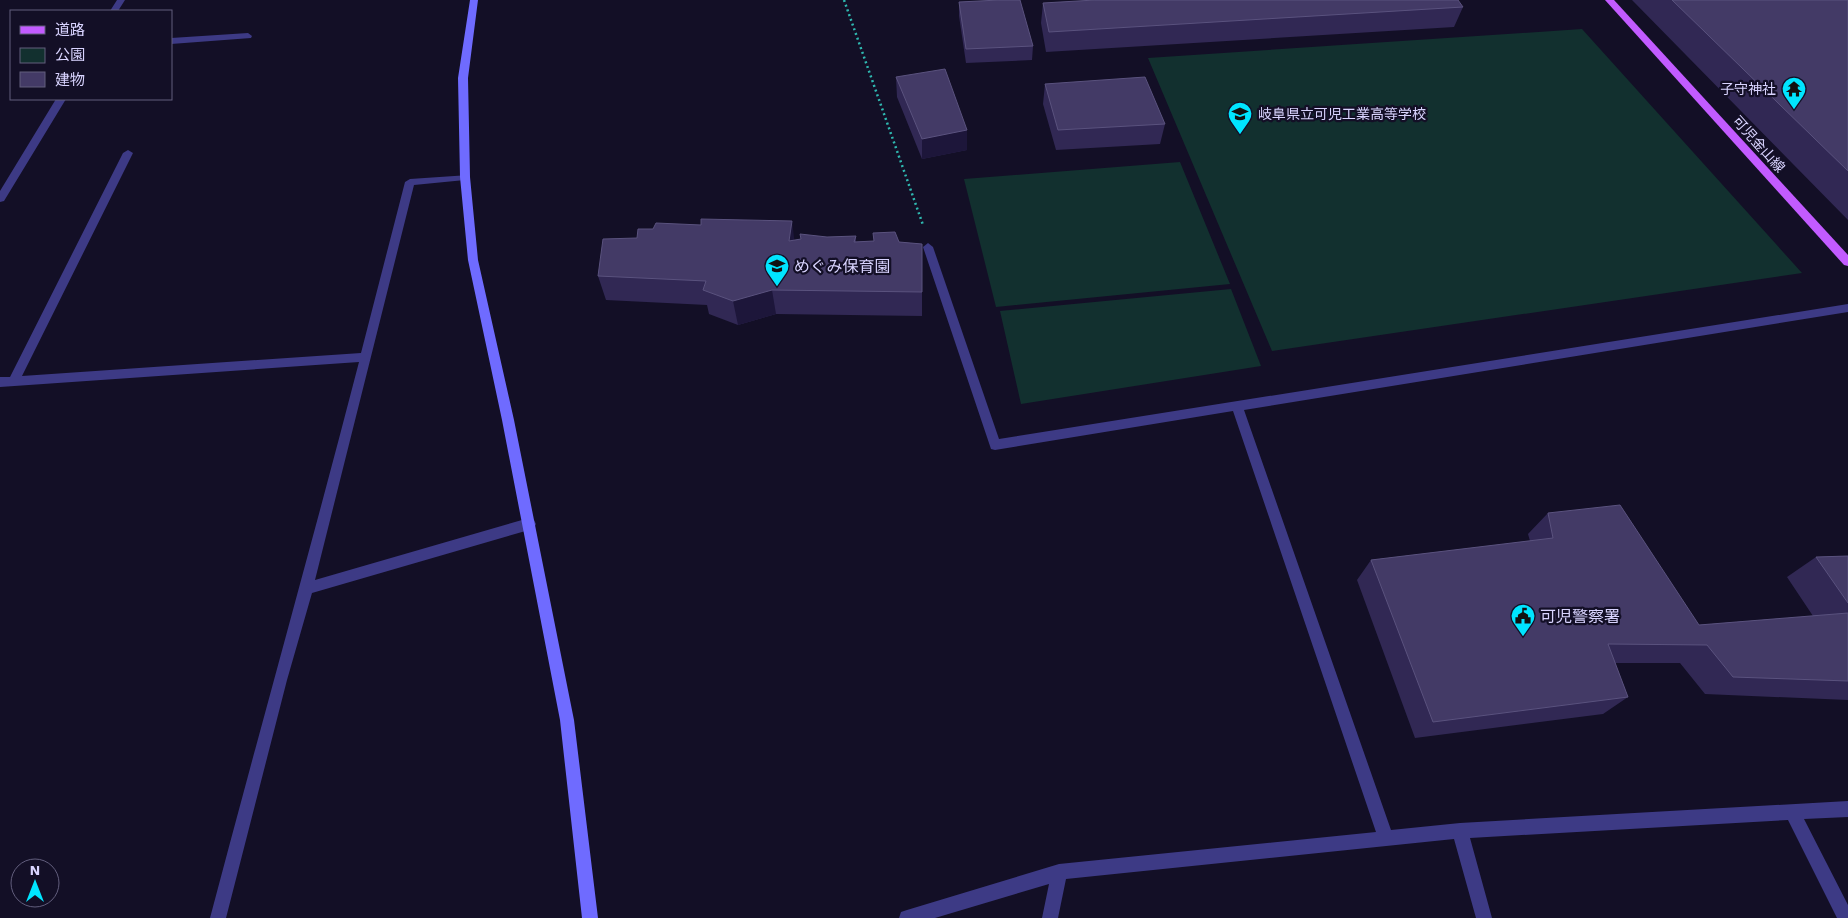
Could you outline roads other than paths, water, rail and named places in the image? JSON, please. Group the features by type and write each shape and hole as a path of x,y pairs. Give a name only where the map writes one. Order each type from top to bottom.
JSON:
{"main road":[{"name":"可児金山線","path":"1609,0 1848,262"}],"street":[{"path":"474,0 463,78 465,177 473,260 567,720 590,918"},
{"path":"172,41 248,36"},
{"path":"0,199 60,100"},
{"path":"14,381 128,153"},
{"path":"218,918 280,680 306,589 410,182 465,177"},
{"path":"928,247 995,445 1848,308"},
{"path":"0,382 365,357"},
{"path":"1237,406 1386,839"},
{"path":"306,589 528,524"},
{"path":"907,918 1059,872 1460,831 1848,809"},
{"path":"1792,811 1846,918"},
{"path":"1460,831 1484,918"},
{"path":"1050,918 1059,872"}],"place":[{"name":"子守神社","path":"1794,110"},
{"name":"岐阜県立可児工業高等学校","path":"1240,135"},
{"name":"めぐみ保育園","path":"777,287"},
{"name":"可児警察署","path":"1523,637"}]}
